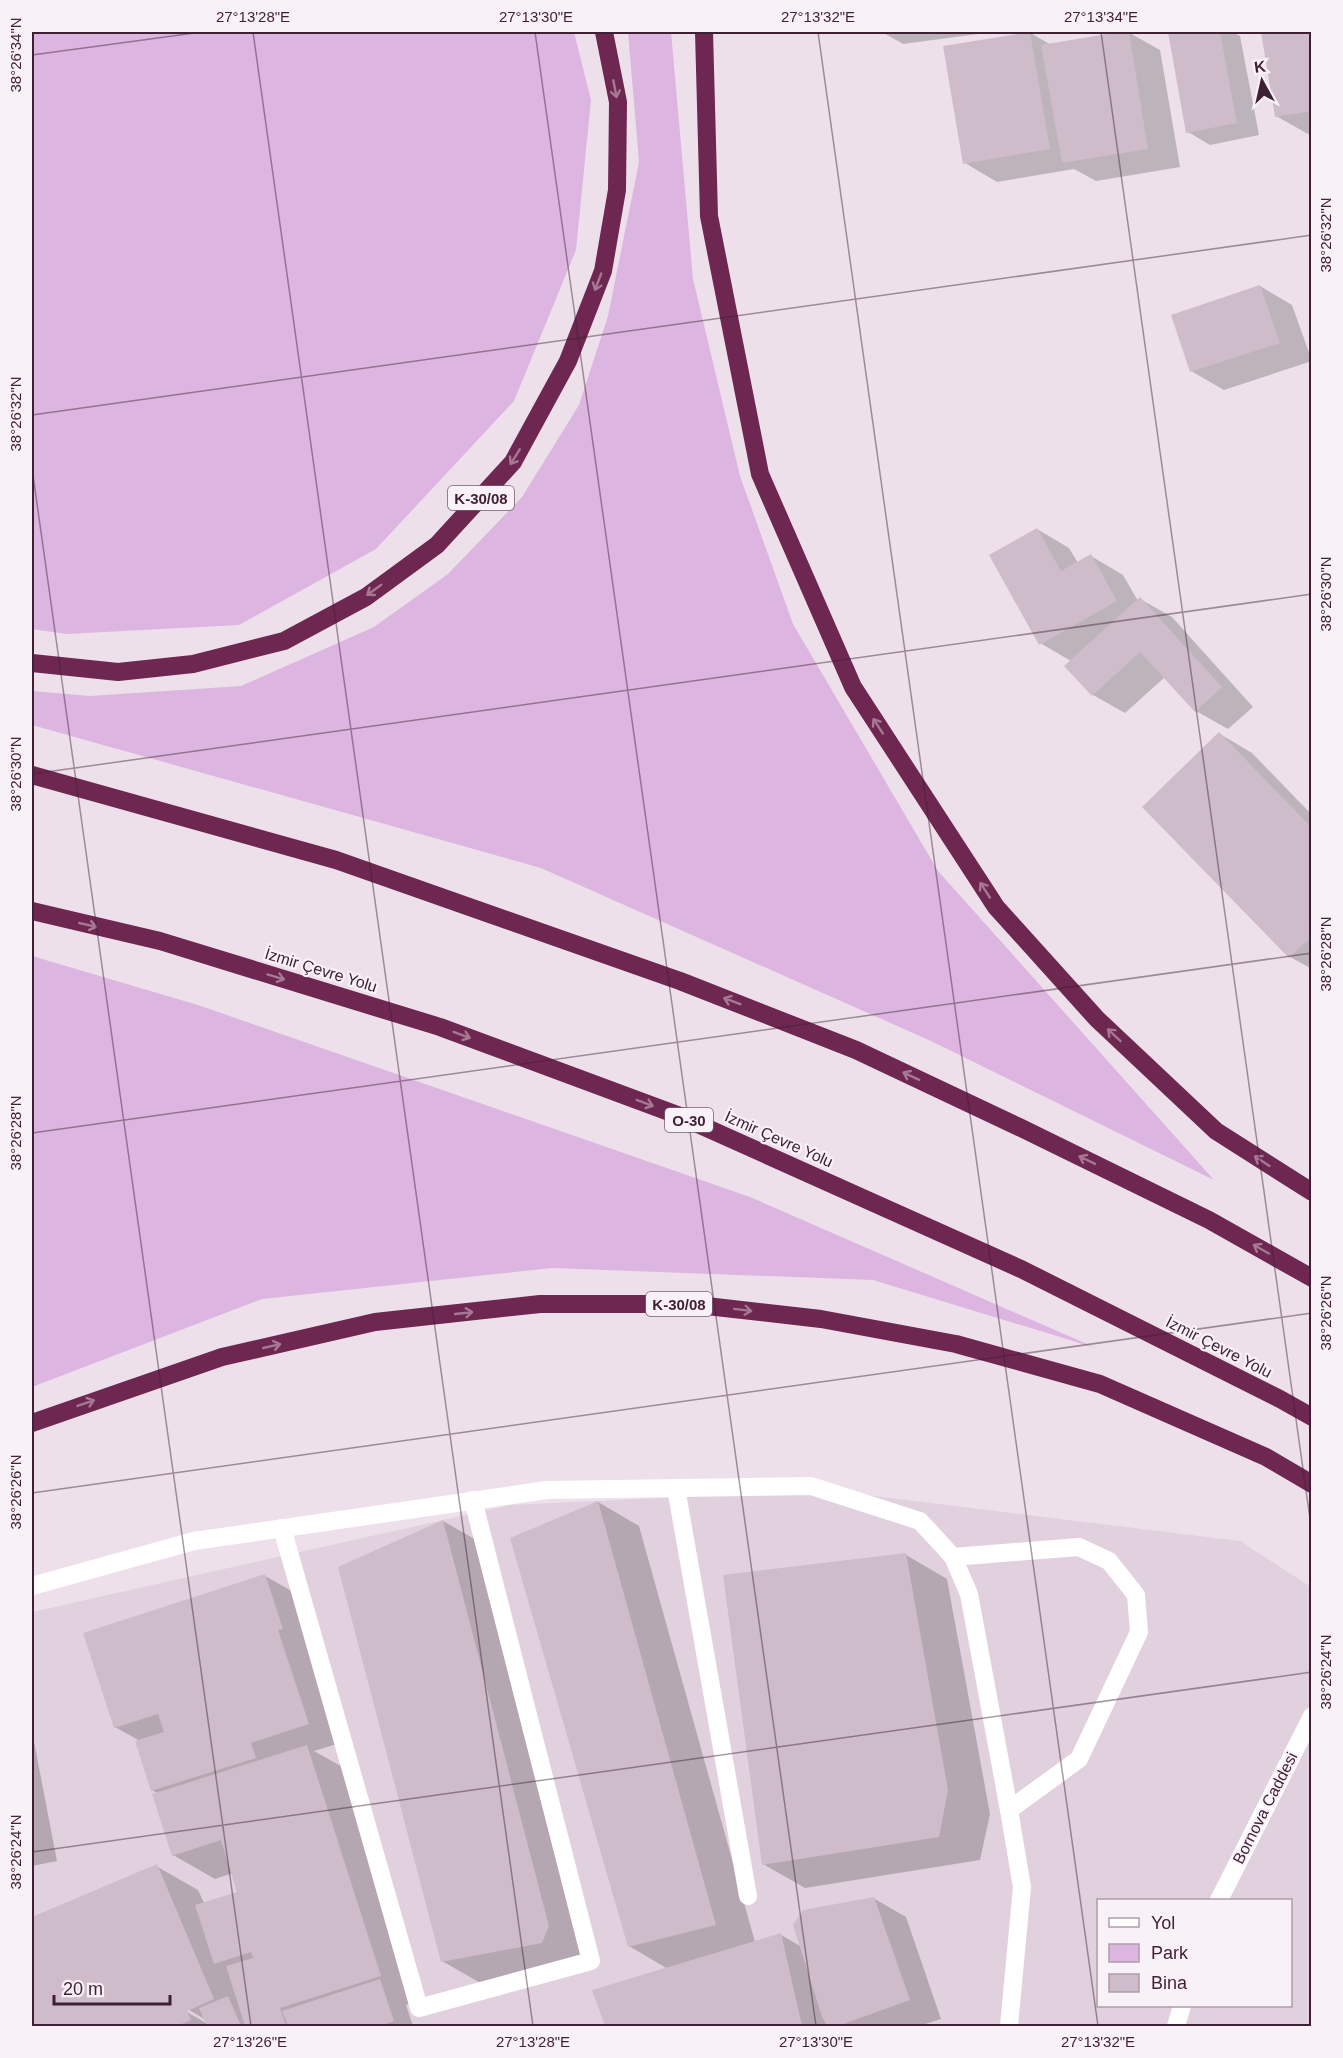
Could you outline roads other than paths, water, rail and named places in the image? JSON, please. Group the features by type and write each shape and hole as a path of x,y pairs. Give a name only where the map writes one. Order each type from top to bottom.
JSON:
{"highway":[{"name":"K-30/08","path":"32,663 118,672 194,664 284,641 366,597 437,545 513,462 568,361 603,271 617,190 618,113 618,102 604,32"},
{"path":"704,32 709,216 760,474 853,687 996,907 1097,1019 1216,1131 1311,1192"},
{"path":"32,776 336,860 691,985 855,1050 1019,1127 1209,1220 1311,1278"},
{"name":"İzmir Çevre Yolu","path":"32,911 160,941 440,1027 680,1116 1021,1269 1280,1399 1311,1417"},
{"name":"K-30/08","path":"32,1423 222,1357 375,1322 540,1304 689,1304 821,1319 956,1344 1100,1383 1266,1457 1311,1484"}],"street":[{"path":"32,1586 194,1541 547,1490 812,1486 920,1521 953,1557 969,1594 1009,1810 1022,1887 1009,2026"},
{"path":"676,1488 748,1896"},
{"path":"282,1528 419,2008 591,1961 473,1500"},
{"path":"953,1557 1079,1547 1109,1561 1136,1595 1139,1632 1079,1759 1009,1810"},
{"name":"Bornova Caddesi","path":"1220,1899 1311,1716"},
{"path":"1176,2026 1182,2007"}]}
